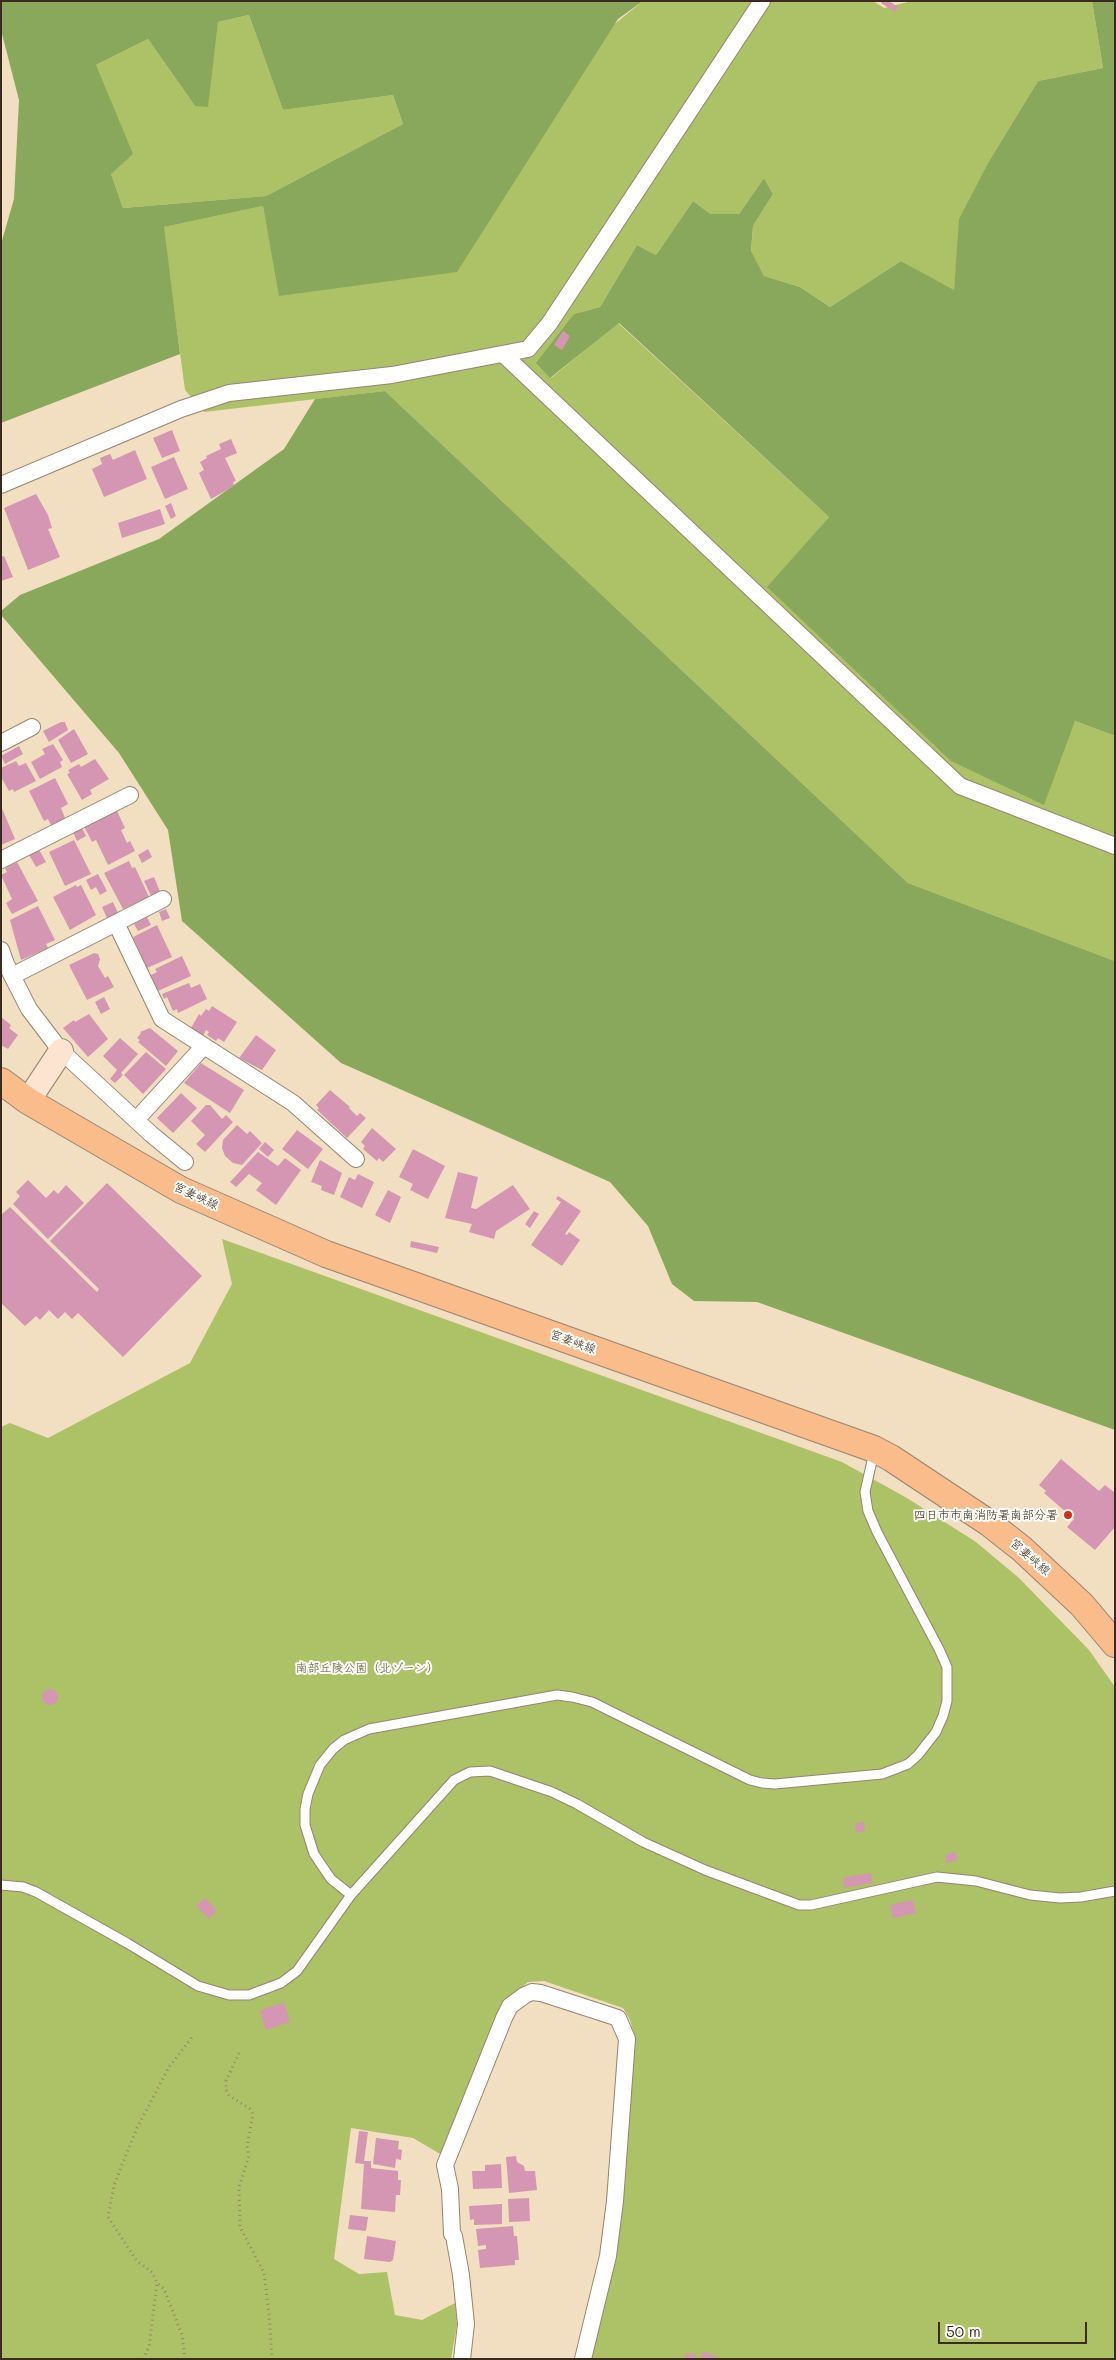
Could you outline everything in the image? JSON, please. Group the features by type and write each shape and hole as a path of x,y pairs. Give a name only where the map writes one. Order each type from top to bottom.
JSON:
{"main road":[{"name":"宮妻峡線","path":"1,1081 28,1101 182,1190 326,1254 874,1449 931,1482 1002,1533 1058,1582 1115,1644"}],"street":[{"path":"1,485 181,409 229,393 392,375 528,349 549,324 762,1"},
{"path":"502,354 960,786 1115,846"},
{"path":"1,743 32,727"},
{"path":"1,860 130,795"},
{"path":"12,976 163,899"},
{"path":"116,923 162,1019 293,1103 356,1159"},
{"path":"1,950 29,1009 61,1050 136,1120 185,1162"},
{"path":"136,1120 203,1047"},
{"path":"28,1101 61,1050"},
{"path":"462,2359 466,2324 461,2275 454,2236 452,2234 450,2190 445,2165 510,2006 532,1992 541,1993 618,2018 627,2038 608,2256 583,2359"}],"lane":[{"path":"351,1895 331,1879 314,1854 305,1825 305,1809 310,1787 320,1766 333,1749 344,1740 369,1729 557,1695 592,1702 750,1780 762,1783 775,1784 882,1774 895,1770 913,1759 928,1744 943,1716 947,1701 947,1667 940,1649 877,1532 868,1511 865,1492 874,1449"},
{"path":"1,1885 23,1887 36,1892 127,1943 198,1986 214,1992 239,1997 267,1990 289,1978 297,1971 351,1895 454,1780 470,1772 490,1771 552,1792 577,1804 643,1842 706,1870 799,1905 811,1905 937,1877 976,1881 1030,1895 1060,1898 1081,1897 1115,1891"}],"path":[{"path":"185,2359 182,2335 164,2289 157,2283 152,2272 136,2260 119,2236 108,2217 108,2208 114,2185 137,2128 169,2067 193,2036"},
{"path":"239,2053 226,2081 226,2090 229,2095 250,2109 253,2114 247,2146 249,2156 239,2187 240,2227 264,2273 270,2314 272,2359"},
{"path":"143,2359 150,2347 157,2283"}],"green space":[{"path":"1,1 643,1 618,19 457,272 279,296 263,206 164,227 180,354 1,423 1,244 14,199 19,100 1,30","holes":["249,15 283,110 393,95 403,124 266,196 123,208 111,174 133,154 96,65 148,39 195,106 208,107 218,22"]},
{"path":"643,1 873,1 884,8 912,1 1092,1 1103,68 1038,81 989,161 960,219 954,291 901,261 830,307 800,287 764,276 751,252 753,226 773,194 764,178 739,214 709,214 693,201 656,255 637,245 600,307 574,314 551,378 618,323 829,517 768,587 1075,721 1115,736 1115,961 908,883 385,391 204,412 185,390 163,227 263,206 280,296"},
{"path":"1092,1 1115,1 1115,736 1075,721 1044,805 951,761 767,587 829,517 619,323 550,378 536,363 574,314 600,307 637,245 656,255 693,201 710,214 739,214 764,178 773,194 753,226 751,251 764,276 800,287 830,307 901,261 954,290 959,219 989,161 1038,81 1103,68"},
{"path":"249,15 283,110 393,95 403,124 266,196 123,208 111,174 96,65 148,39 195,106 218,22"},
{"path":"385,391 908,883 1115,961 1115,1430 757,1302 694,1301 672,1284 648,1226 610,1182 341,1063 182,921 168,830 119,753 1,615 1,611 20,595 159,539 284,449 315,399"},
{"name":"南部丘陵公園（北ゾーン）","path":"222,1239 842,1462 907,1498 976,1542 1019,1578 1089,1650 1115,1687 1115,2359 591,2359 616,2257 634,2034 630,2020 623,2008 544,1981 528,1982 501,2004 442,2155 413,2138 351,2128 334,2259 359,2274 387,2272 395,2315 422,2320 455,2303 457,2325 451,2359 1,2359 1,1427 10,1423 48,1438 190,1363 232,1284"}],"building":[{"path":"882,1 889,1 898,7 895,12 881,3"},
{"path":"563,331 570,336 562,350 554,345"},
{"path":"172,430 180,451 162,458 153,438"},
{"path":"231,439 237,453 225,458 236,481 233,482 234,486 211,499 199,473 204,470 200,462 207,458 206,456 221,449 219,444"},
{"path":"135,450 147,479 104,497 92,469 102,464 100,458 110,454 113,460"},
{"path":"174,457 188,489 165,499 151,467"},
{"path":"36,494 48,515 52,528 48,529 60,557 28,570 4,508"},
{"path":"171,503 176,516 171,519 165,506"},
{"path":"160,509 165,524 122,538 118,523"},
{"path":"4,556 13,577 1,581 1,557"},
{"path":"61,722 65,722 68,730 49,742 43,731"},
{"path":"74,729 88,754 71,763 58,740"},
{"path":"53,744 63,760 60,762 62,767 40,779 31,762 45,754 42,749"},
{"path":"19,746 23,754 5,764 1,756"},
{"path":"95,759 109,779 90,790 92,794 82,800 67,774 70,773 68,770 79,764 81,767"},
{"path":"16,761 19,766 26,763 36,781 14,792 13,789 9,791 1,777 1,768"},
{"path":"55,778 68,804 61,808 65,818 51,825 48,819 44,821 29,791"},
{"path":"1,806 15,839 1,845"},
{"path":"116,809 125,828 121,830 127,843 130,841 135,851 108,865 96,840 92,842 84,826"},
{"path":"81,826 86,836 77,841 72,830"},
{"path":"74,840 91,874 65,886 49,852"},
{"path":"38,848 46,862 36,867 28,853"},
{"path":"148,849 152,857 142,863 138,855"},
{"path":"129,861 132,868 135,867 149,897 123,909 104,873"},
{"path":"17,862 38,901 12,914 6,903 12,899 1,875 7,872 5,868"},
{"path":"98,874 107,891 100,895 96,887 91,890 86,880"},
{"path":"154,877 161,894 152,898 144,881"},
{"path":"76,885 77,887 81,885 96,915 70,930 53,897"},
{"path":"113,902 119,915 108,920 102,907"},
{"path":"38,906 55,940 46,944 48,948 21,960 10,920"},
{"path":"166,909 170,918 162,921 159,912"},
{"path":"147,917 151,925 138,931 134,924"},
{"path":"157,925 172,957 147,968 133,937"},
{"path":"94,953 98,954 100,959 98,966 105,978 108,976 114,987 87,1000 69,965"},
{"path":"182,956 191,976 158,991 151,975 157,972 155,969"},
{"path":"189,983 191,988 200,984 207,999 178,1013 177,1009 173,1011 167,997 164,999 162,994"},
{"path":"104,997 110,1009 101,1014 95,1002"},
{"path":"212,1006 237,1022 224,1042 218,1038 216,1041 207,1035 209,1032 206,1030 203,1036 191,1028 199,1014 201,1016 206,1009 209,1011"},
{"path":"89,1014 108,1039 88,1057 63,1028 74,1020 75,1022"},
{"path":"1,1017 11,1025 9,1028 18,1035 8,1049 1,1045"},
{"path":"150,1028 178,1051 166,1066 138,1042 140,1040 137,1038 140,1032"},
{"path":"256,1035 276,1050 262,1070 239,1058"},
{"path":"120,1038 138,1054 121,1073 123,1075 115,1083 110,1079 117,1070 103,1056"},
{"path":"146,1052 166,1069 143,1094 124,1075"},
{"path":"201,1063 244,1090 230,1113 184,1083"},
{"path":"330,1090 350,1107 357,1116 360,1113 366,1118 347,1138 317,1110 319,1108 316,1105"},
{"path":"181,1093 197,1108 173,1133 157,1118"},
{"path":"206,1105 210,1105 222,1119 226,1115 233,1122 205,1152 196,1144 205,1135 191,1121"},
{"path":"237,1125 247,1134 250,1131 262,1143 242,1165 233,1163 225,1156 222,1148 223,1140"},
{"path":"372,1128 396,1149 383,1162 379,1158 377,1161 363,1149 365,1146 361,1142"},
{"path":"297,1130 323,1149 308,1169 282,1149"},
{"path":"265,1142 274,1150 268,1157 259,1149"},
{"path":"413,1149 445,1166 428,1199 410,1190 413,1184 399,1177"},
{"path":"258,1152 278,1166 285,1158 301,1170 276,1205 256,1190 262,1183 249,1174 236,1187 230,1182"},
{"path":"320,1160 342,1173 334,1195 321,1190 322,1186 311,1182"},
{"path":"458,1172 478,1177 471,1208 476,1209 513,1185 530,1209 496,1231 494,1239 469,1232 472,1224 445,1218"},
{"path":"358,1174 374,1182 362,1208 340,1197 349,1177 355,1180"},
{"path":"28,1180 46,1198 54,1190 58,1194 66,1185 84,1203 48,1239 13,1204 20,1196 16,1192"},
{"path":"107,1183 202,1276 123,1357 78,1313 72,1319 65,1312 58,1319 49,1310 40,1320 36,1316 25,1326 1,1303 1,1215 10,1207 97,1292 99,1289 50,1241"},
{"path":"388,1190 401,1197 390,1223 375,1215"},
{"path":"558,1196 581,1211 565,1234 567,1235 569,1232 580,1240 562,1266 531,1245 561,1202 556,1199"},
{"path":"534,1211 539,1214 530,1228 525,1224"},
{"path":"411,1241 439,1247 437,1253 410,1247"},
{"path":"1061,1459 1099,1491 1105,1485 1115,1493 1115,1527 1095,1550 1067,1527 1074,1519 1044,1493 1046,1491 1039,1485"},
{"path":"50,1689 58,1697 50,1705 42,1697"},
{"path":"864,1822 865,1831 856,1833 855,1824"},
{"path":"956,1852 957,1860 947,1863 945,1855"},
{"path":"871,1873 872,1883 844,1888 843,1878"},
{"path":"205,1898 217,1910 209,1919 196,1906"},
{"path":"913,1900 916,1913 893,1918 890,1905"},
{"path":"284,2003 290,2022 266,2030 260,2010"},
{"path":"359,2131 368,2132 364,2161 371,2161 371,2168 398,2171 398,2180 401,2180 400,2195 396,2195 395,2212 361,2209 364,2164 355,2163"},
{"path":"376,2138 399,2141 398,2149 402,2150 401,2160 396,2159 395,2168 373,2164"},
{"path":"516,2156 517,2162 524,2166 525,2171 535,2171 537,2190 509,2193 506,2157"},
{"path":"501,2164 502,2188 473,2189 472,2171 485,2171 485,2165"},
{"path":"529,2198 530,2221 509,2222 508,2199"},
{"path":"502,2204 502,2224 474,2225 474,2219 470,2220 469,2206"},
{"path":"350,2215 368,2217 366,2231 348,2229"},
{"path":"513,2226 514,2236 517,2236 519,2260 515,2260 515,2265 480,2268 478,2250 486,2249 486,2245 478,2246 476,2229"},
{"path":"367,2236 396,2241 393,2260 390,2262 364,2259"},
{"path":"704,2351 721,2359 700,2359"},
{"path":"686,2353 696,2354 696,2359 685,2359"}],"place":[{"name":"四日市市南消防署南部分署","path":"1068,1515"}]}
